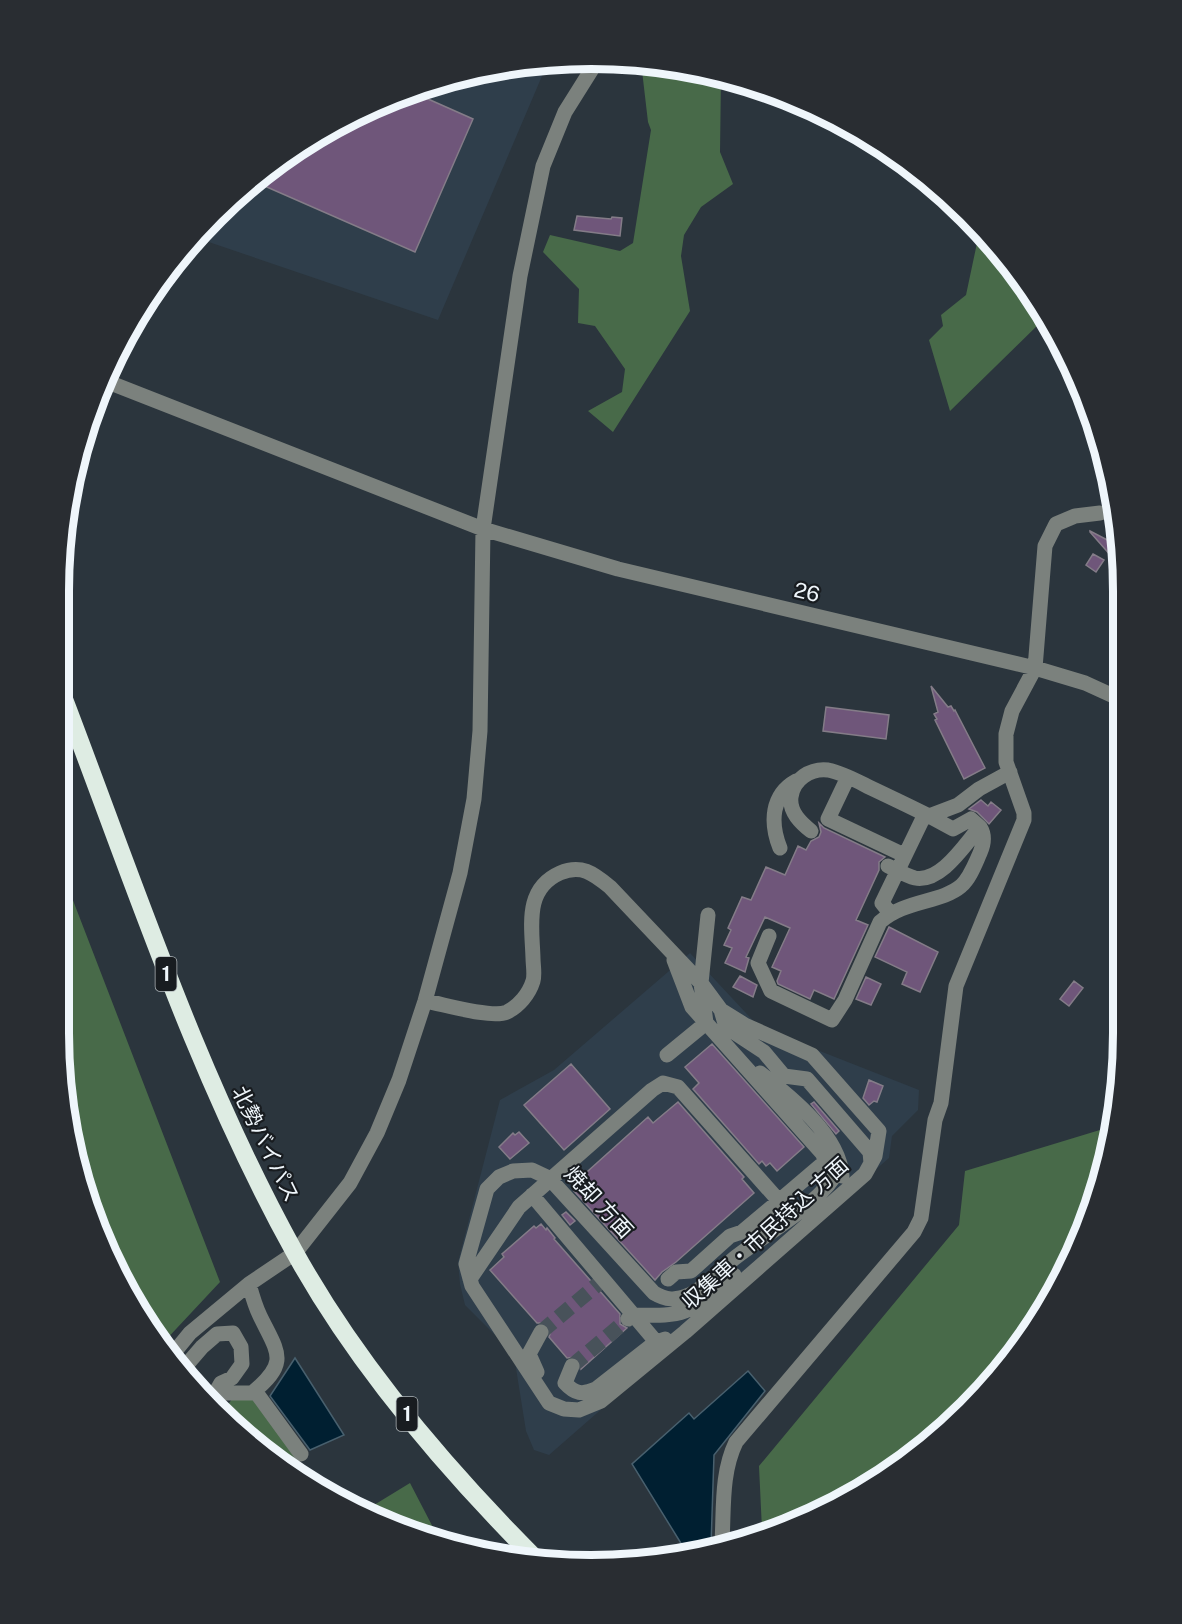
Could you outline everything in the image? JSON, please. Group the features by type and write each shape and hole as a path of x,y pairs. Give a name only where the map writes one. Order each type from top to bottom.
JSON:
{"highway":[{"name":"北勢バイパス","path":"69,715 167,977 246,1161 295,1253 366,1362 427,1441 488,1511 528,1551"}],"street":[{"path":"176,1350 190,1333 249,1284 295,1253 350,1183 377,1133 399,1080 425,1001 460,873 474,799 480,731 483,530 520,276 543,166 565,112 592,69"},
{"name":"26","path":"112,384 483,530 618,569 1035,668 1085,683 1113,696"},
{"path":"722,1538 725,1472 736,1442 914,1232 921,1218 935,1120 941,1102 956,986 1024,820 1024,813 1006,762 1006,734 1012,711 1035,668 1046,546 1056,524 1075,516 1100,513"},
{"path":"780,848 777,841 774,808 782,792 817,770 829,770 848,777 953,829 970,819 975,831"},
{"path":"890,913 882,903 904,855 927,815 958,805 979,789 1010,772"},
{"path":"848,777 828,819 904,855"},
{"path":"801,778 791,797 791,805 801,823 811,831"},
{"path":"888,866 916,878 926,877 945,867 975,831"},
{"path":"769,936 758,963 771,991 832,1020 844,1000 880,922 890,913 951,892 966,880 983,846 983,831 975,831"},
{"path":"425,1001 481,1013 505,1013 516,1006 527,995 534,979 531,909 537,894 548,880 560,873 576,868 596,875 701,983 721,1010 726,1027 764,1052 784,1076 807,1079 870,1152 871,1163"},
{"path":"706,1023 701,983 708,915"},
{"path":"631,1317 685,1311 707,1298 776,1232 833,1191 842,1174 692,1007 671,952"},
{"path":"721,1010 745,1025 812,1055 879,1131 875,1156 871,1163"},
{"path":"667,1055 706,1023"},
{"path":"660,1346 601,1401 579,1410 564,1409 549,1403 472,1286 468,1272 519,1207 652,1089 663,1083 678,1087 778,1201"},
{"name":"収集車・市民持込 方面","path":"660,1346 685,1332 865,1174 871,1163"},
{"path":"668,1280 676,1272 692,1270 730,1236 742,1232 778,1201 833,1164"},
{"name":"焼却 方面","path":"468,1272 487,1190 499,1177 513,1171 532,1170 549,1178 654,1293 665,1300 691,1295 738,1256 776,1232"},
{"path":"532,1195 601,1282 660,1346"},
{"path":"188,1364 217,1334 232,1333 241,1347 243,1364 232,1378 221,1383 217,1390 232,1394 252,1393 268,1378 276,1366 275,1345 257,1309 249,1284"},
{"path":"541,1332 529,1354 542,1392"},
{"path":"572,1366 565,1383 573,1392 584,1394 596,1389 660,1346"},
{"path":"255,1391 301,1454"}],"shaded area":[{"path":"544,71 438,320 205,241 222,222 273,177 330,139 360,123 423,97 456,87 489,79"},
{"path":"690,953 759,1027 919,1090 918,1110 892,1136 889,1158 549,1455 534,1450 526,1431 515,1362 503,1343 465,1305 460,1284 458,1262 500,1100 554,1070"},
{"path":"295,1358 344,1435 310,1450 270,1396"},
{"path":"748,1371 765,1391 714,1455 711,1541 683,1547 632,1464 689,1413 694,1419"}],"green space":[{"path":"642,72 721,86 720,152 733,184 701,207 684,235 681,256 690,311 613,432 588,411 622,392 625,369 595,326 578,323 579,289 543,252 550,235 620,251 633,243 651,130"},
{"path":"977,243 1005,273 1039,324 950,411 929,340 943,326 941,315 966,295"},
{"path":"69,890 220,1282 168,1338 139,1294 109,1233 87,1168 73,1101 69,1033"},
{"path":"1104,1129 1085,1201 1059,1264 1025,1323 983,1377 935,1425 881,1467 822,1501 762,1526 759,1466 959,1225 965,1171"},
{"path":"232,1399 255,1399 304,1468 374,1505 410,1483 435,1531 391,1515 330,1485 301,1467 273,1447 227,1406"}],"building":[{"path":"423,97 473,119 415,252 263,185 330,139 391,109"},
{"path":"577,216 622,218 620,236 574,230"},
{"path":"1090,532 1111,542 1112,557"},
{"path":"1093,554 1104,560 1096,572 1086,565"},
{"path":"931,686 948,707 951,706 955,710 985,768 964,779 935,720 937,719 934,714 938,712"},
{"path":"826,707 889,715 886,739 823,731"},
{"path":"981,800 988,806 991,802 1001,810 989,824 977,812 969,809"},
{"path":"819,823 824,828 885,857 879,862 879,870 856,920 868,925 834,999 814,990 810,999 778,984 781,971 772,967 790,928 765,917 746,957 749,958 745,972 725,963 732,948 724,945 731,930 728,928 742,897 751,900 766,867 785,875 798,846 806,850 811,841 819,837 821,832"},
{"path":"889,927 938,952 920,992 902,984 907,972 875,957"},
{"path":"740,976 757,985 753,997 733,987"},
{"path":"866,977 881,984 871,1005 856,999"},
{"path":"1074,981 1083,988 1069,1006 1060,999"},
{"path":"712,1044 804,1147 777,1171 770,1163 766,1166 762,1161 759,1164 693,1089 699,1083 685,1067"},
{"path":"571,1064 610,1109 564,1150 524,1105"},
{"path":"869,1080 883,1086 877,1102 874,1101 869,1105 863,1098"},
{"path":"678,1102 744,1177 742,1179 754,1193 655,1280 574,1191 582,1184 578,1180 648,1117 653,1123"},
{"path":"814,1102 839,1131 836,1134 811,1104"},
{"path":"519,1132 529,1143 510,1159 499,1147 513,1133 515,1135"},
{"path":"566,1212 575,1221 570,1225 562,1215"},
{"path":"541,1224 546,1230 547,1228 620,1314 620,1324 627,1328 581,1369 579,1360 575,1357 567,1358 549,1337 551,1331 549,1326 545,1323 537,1323 490,1270 504,1257 502,1254 534,1226 536,1228"}],"tunnel":[{"path":"541,1332 598,1284"},
{"path":"572,1366 628,1319"}]}
